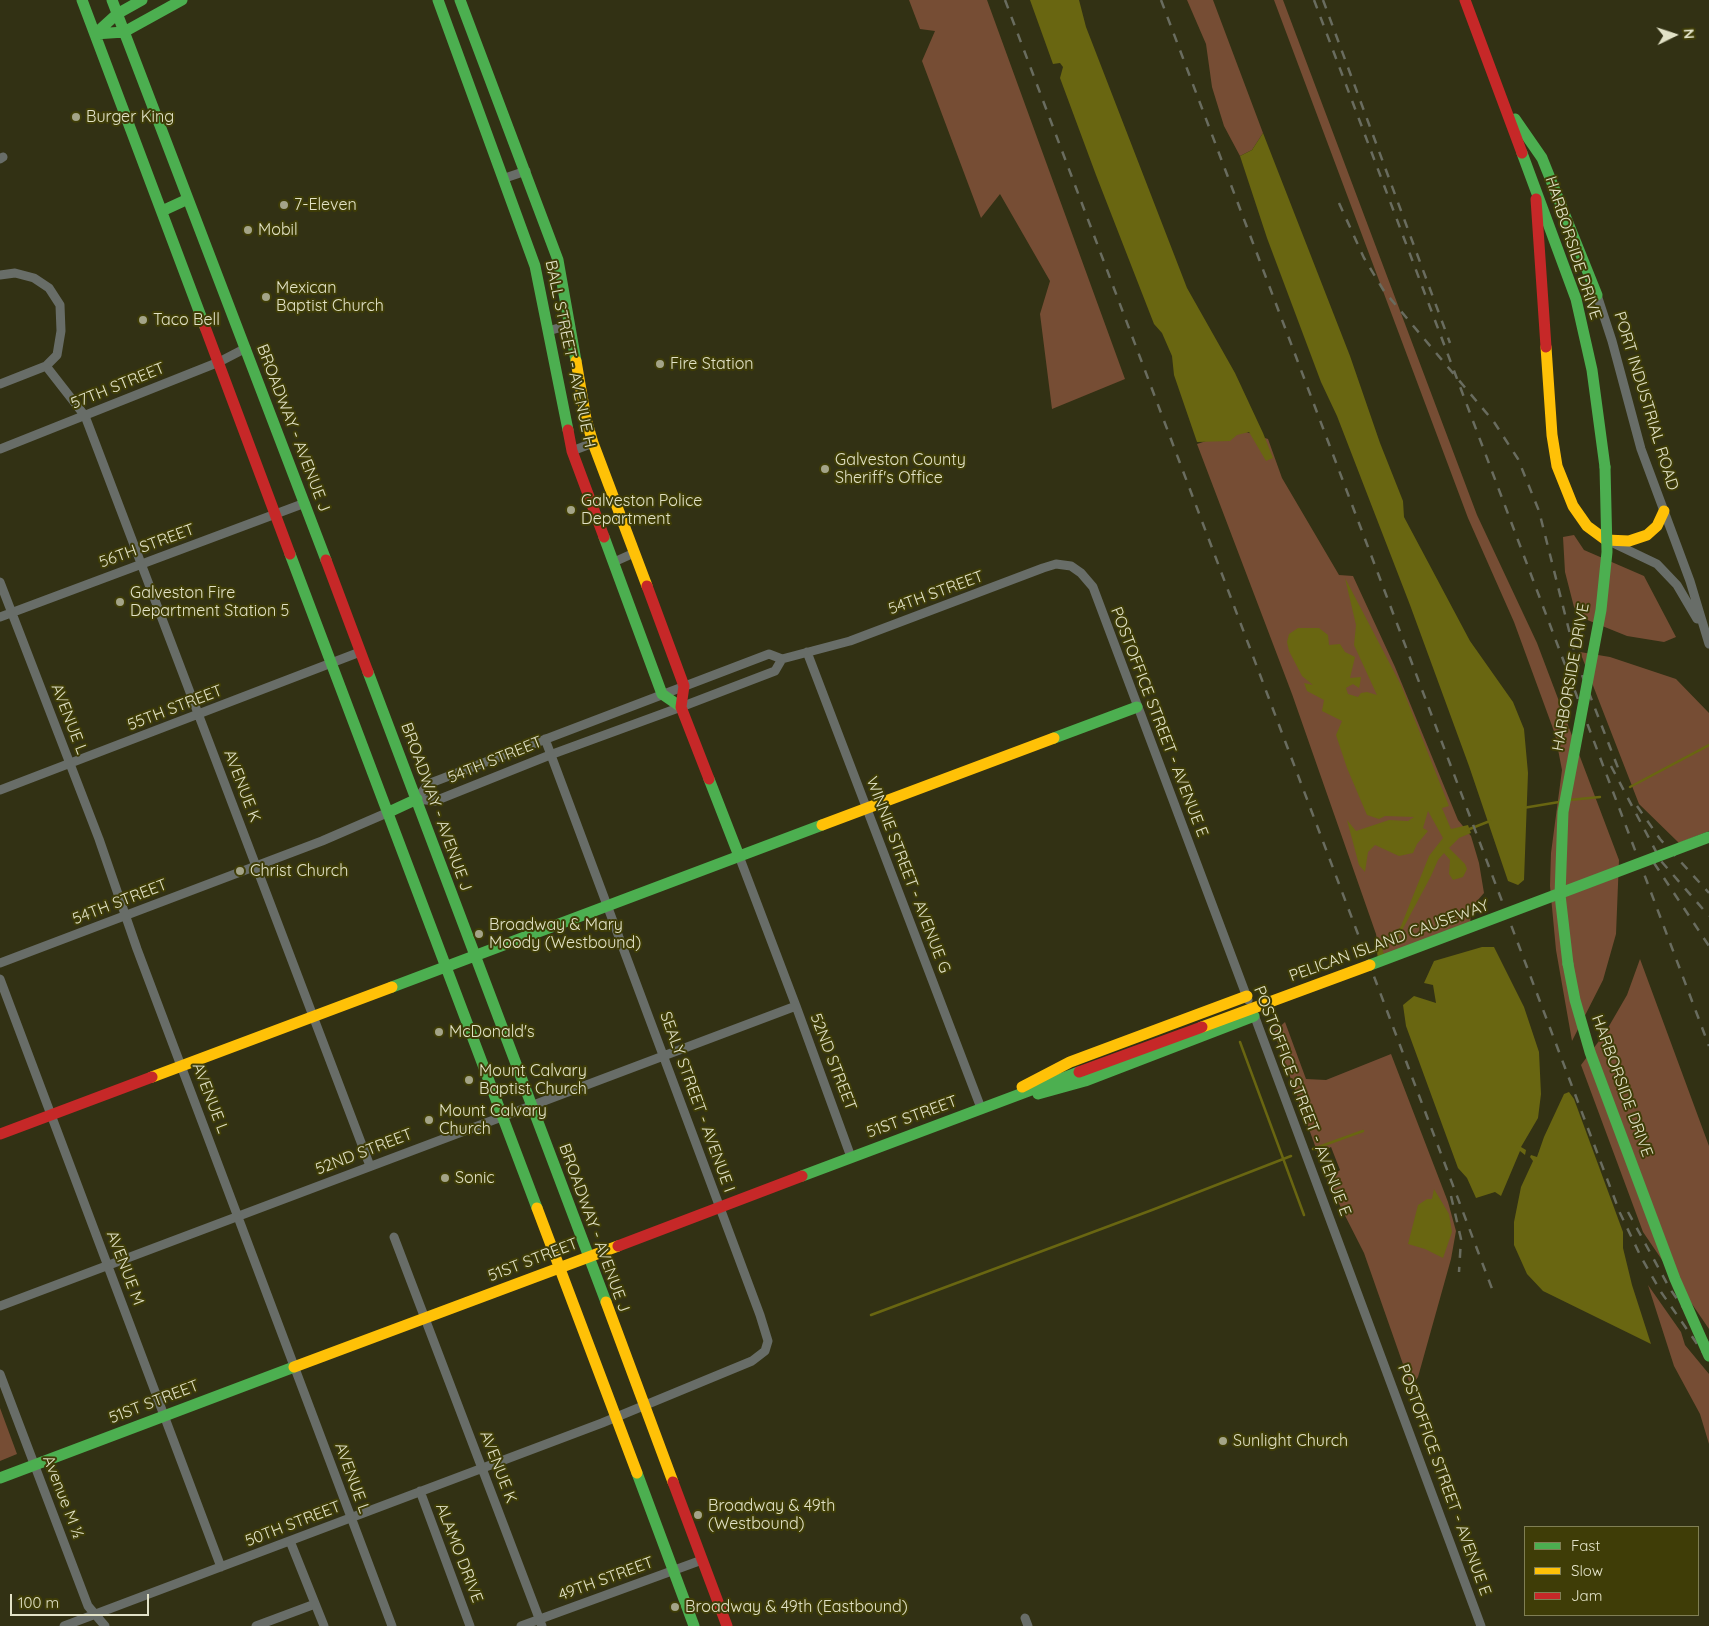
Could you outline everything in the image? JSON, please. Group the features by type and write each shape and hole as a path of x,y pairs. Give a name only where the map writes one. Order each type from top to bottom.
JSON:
{"main road":[{"path":"82,0 694,1626"},
{"name":"BROADWAY - AVENUE J","path":"112,0 305,503 727,1626"},
{"path":"95,34 117,14 142,0"},
{"path":"95,34 124,32 182,0"},
{"name":"BALL STREET - AVENUE H","path":"438,0 530,250 572,452 662,694"},
{"name":"BALL STREET - AVENUE H","path":"460,0 558,260 593,443 684,686 681,707 739,856"},
{"name":"HARBORSIDE DRIVE","path":"1464,0 1536,186 1576,299 1592,370 1605,467 1607,552 1601,610 1563,812 1560,895 1575,1000 1590,1052 1675,1279 1709,1356"},
{"path":"452,36 471,29"},
{"path":"1502,100 1542,158 1597,295"},
{"path":"1536,186 1552,435 1557,466 1574,506 1587,526 1606,540 1629,541 1647,535 1657,526 1664,511"},
{"path":"162,211 188,199"},
{"path":"662,694 681,707"},
{"path":"0,1134 1137,707"},
{"path":"389,812 417,800"},
{"name":"PELICAN ISLAND CAUSEWAY","path":"1079,1072 1560,895 1709,837"},
{"path":"1001,1101 1038,1078 1070,1062 1247,996"},
{"path":"1001,1101 1054,1091 1085,1081 1254,1016"},
{"name":"51ST STREET","path":"0,1478 1079,1072"}],"street":[{"path":"505,178 526,171"},
{"path":"0,275 15,273 34,278 49,288 60,305 62,331 57,355 46,366 0,384"},
{"name":"PORT INDUSTRIAL ROAD","path":"1597,295 1612,341 1641,449 1690,581 1709,644"},
{"path":"548,331 569,325"},
{"name":"57TH STREET","path":"0,450 219,362 246,348"},
{"name":"AVENUE K","path":"46,366 85,416 370,1166"},
{"path":"572,452 593,443"},
{"name":"56TH STREET","path":"0,617 305,503"},
{"name":"PORT INDUSTRIAL ROAD","path":"1606,540 1636,552 1658,564 1676,585 1704,630"},
{"path":"614,562 634,553"},
{"name":"54TH STREET","path":"417,800 428,784 769,654 782,659 850,642 1056,564 1071,566 1081,573 1093,587"},
{"name":"AVENUE L","path":"0,582 70,764 125,916 296,1366 350,1518 392,1626"},
{"name":"POSTOFFICE STREET - AVENUE E","path":"1093,587 1481,1626"},
{"name":"55TH STREET","path":"0,790 360,652"},
{"name":"WINNIE STREET - AVENUE G","path":"807,652 980,1108"},
{"name":"54TH STREET","path":"417,800 435,801 550,755 681,707 775,670 782,659"},
{"name":"SEALY STREET - AVENUE I","path":"545,739 664,1054 768,1341 765,1351 752,1361 643,1406"},
{"name":"54TH STREET","path":"0,963 322,841 389,812"},
{"name":"52ND STREET","path":"739,856 851,1157"},
{"name":"AVENUE M","path":"0,979 221,1567"},
{"name":"52ND STREET","path":"0,1306 664,1054 796,1006"},
{"name":"AVENUE K","path":"394,1237 541,1623"},
{"name":"Avenue M ½","path":"0,1374 88,1606 105,1626"},
{"name":"50TH STREET","path":"64,1626 643,1406"},
{"name":"ALAMO DRIVE","path":"420,1492 470,1626"},
{"path":"290,1541 324,1626"},
{"name":"49TH STREET","path":"521,1626 541,1623 672,1570 702,1560"},
{"path":"256,1626 315,1604"}],"shaded area":[{"path":"909,0 987,0 1125,379 1052,409 1040,314 1050,281 1000,194 981,218 922,61 935,31 920,29"},
{"path":"1030,0 1079,0 1086,27 1187,288 1235,373 1273,458 1266,461 1249,432 1237,435 1230,441 1197,442 1174,375 1172,356 1162,333 1154,324 1060,78 1063,67 1060,63 1053,64"},
{"path":"1187,0 1213,0 1263,133 1252,150 1240,156 1224,126 1212,87 1206,44"},
{"path":"1274,0 1283,0 1477,515 1537,643 1619,860 1616,934 1603,980 1572,1041 1556,950 1550,886 1551,853 1562,770 1555,734 1514,622 1468,518"},
{"path":"1263,133 1350,356 1380,443 1403,501 1404,517 1470,641 1513,702 1524,729 1528,773 1524,880 1518,885 1508,881 1469,766 1410,605 1337,416 1321,382 1267,238 1240,156 1252,150"},
{"path":"1240,430 1268,439 1282,478 1339,575 1353,576 1395,667 1458,820 1471,836 1479,863 1484,893 1470,909 1471,932 1381,964 1376,934 1292,694 1197,444"},
{"path":"1574,535 1584,550 1644,576 1676,637 1664,642 1627,636 1580,617 1574,607 1565,572 1563,537"},
{"path":"1345,578 1401,685 1449,806 1442,808 1451,829 1468,825 1471,833 1459,838 1449,848 1465,864 1467,869 1463,877 1453,880 1449,874 1450,860 1444,853 1438,860 1399,936 1384,943 1382,948 1385,958 1378,960 1376,943 1394,935 1401,926 1429,856 1443,838 1428,811 1423,828 1428,831 1417,844 1413,853 1399,856 1375,845 1368,852 1365,872 1359,865 1347,820 1356,831 1389,820 1408,821 1414,817 1385,816 1379,819 1367,815 1347,768 1336,735 1342,721 1322,711 1324,700 1307,691 1304,683 1313,685 1302,676 1289,651 1287,642 1289,634 1298,628 1319,628 1328,635 1329,645 1340,644 1345,652 1355,657 1350,678 1361,677 1360,684 1359,688 1353,684 1346,688 1348,694 1358,697 1361,693 1367,692 1377,695 1354,645 1356,625"},
{"path":"1580,652 1610,657 1676,679 1709,713 1709,831 1679,843 1639,804"},
{"path":"1482,947 1494,947 1524,1007 1539,1052 1541,1094 1538,1118 1521,1147 1526,1150 1525,1155 1520,1151 1501,1196 1495,1192 1476,1198 1467,1178 1458,1168 1406,1026 1403,1005 1414,996 1436,1003 1433,985 1424,983 1434,961"},
{"path":"1640,959 1709,1146 1709,1329 1643,1232 1581,1065 1605,1033 1627,995"},
{"path":"1285,1022 1306,1079 1326,1080 1391,1054 1448,1202 1456,1231 1451,1259 1418,1377 1411,1387 1364,1253 1327,1180 1340,1170 1331,1147 1318,1154 1274,1032"},
{"path":"1569,1092 1574,1099 1623,1232 1623,1248 1632,1285 1651,1344 1543,1291 1527,1274 1514,1245 1514,1222 1521,1187 1533,1161 1530,1157 1531,1155 1537,1157 1564,1094"},
{"path":"1434,1189 1449,1214 1452,1232 1443,1258 1425,1249 1408,1244 1418,1205 1427,1199 1432,1199"},
{"path":"1648,1285 1681,1332 1685,1345 1709,1374 1709,1444 1700,1414 1674,1366"},
{"path":"0,1408 17,1454 0,1461"}],"waterway":[{"path":"1630,787 1709,745"},
{"path":"1569,800 1600,797"},
{"path":"1523,808 1559,802"},
{"path":"1467,830 1490,821"},
{"path":"1381,945 1396,937"},
{"path":"1240,1042 1304,1215"},
{"path":"1313,1149 1363,1131"},
{"path":"871,1315 1291,1156"}],"railway":[{"path":"1005,0 1494,1294"},
{"path":"1161,0 1620,1213 1641,1257 1661,1292 1709,1361"},
{"path":"1314,0 1709,1046"},
{"path":"1323,0 1450,343"},
{"path":"1339,203 1364,258 1384,291 1494,422 1518,459 1539,511 1577,662 1620,773"},
{"path":"1611,766 1661,861 1709,916"},
{"path":"1637,806 1660,839 1709,893"},
{"path":"1654,863 1709,946"},
{"path":"1451,1196 1461,1239 1459,1272"},
{"path":"1628,1212 1670,1289 1709,1344"}],"traffic: fast":[{"path":"82,0 205,327"},
{"path":"112,0 326,560"},
{"path":"95,34 117,14 142,0"},
{"path":"95,34 124,32 182,0"},
{"path":"438,0 535,266 568,430"},
{"path":"460,0 558,260 576,361"},
{"path":"1515,119 1542,158 1597,295"},
{"path":"1522,153 1576,299 1592,370 1605,467"},
{"path":"162,211 188,199"},
{"path":"1560,895 1563,812 1601,610 1607,552 1605,467"},
{"path":"604,537 662,694 681,707"},
{"path":"290,554 537,1208"},
{"path":"368,672 606,1302"},
{"path":"1054,738 1137,707"},
{"path":"709,779 739,856"},
{"path":"389,812 417,799"},
{"path":"392,987 822,825"},
{"path":"1370,965 1709,837"},
{"path":"1560,895 1568,964"},
{"path":"1568,964 1575,1000 1590,1052 1675,1279 1709,1356"},
{"path":"1038,1094 1085,1081 1254,1016"},
{"path":"802,1176 1079,1072"},
{"path":"0,1478 294,1367"},
{"path":"637,1473 694,1626"}],"traffic: slow":[{"path":"1546,347 1552,435 1557,466 1573,506 1587,526 1606,540 1629,541 1647,535 1657,526 1664,511"},
{"path":"576,361 586,419 593,443 647,586"},
{"path":"822,825 1054,738"},
{"path":"1202,1027 1370,965"},
{"path":"152,1077 392,987"},
{"path":"1022,1087 1070,1062 1247,996"},
{"path":"537,1208 637,1473"},
{"path":"294,1367 618,1246"},
{"path":"606,1302 673,1482"}],"traffic: jam":[{"path":"1465,0 1522,153"},
{"path":"1536,199 1546,347"},
{"path":"205,327 290,554"},
{"path":"568,430 572,451 604,537"},
{"path":"326,560 368,672"},
{"path":"647,586 684,686 681,707 709,779"},
{"path":"1079,1072 1202,1027"},
{"path":"0,1134 152,1077"},
{"path":"618,1246 802,1176"},
{"path":"673,1482 727,1626"}],"place":[{"name":"Burger King","path":"76,117"},
{"name":"7-Eleven","path":"284,205"},
{"name":"Mobil","path":"248,230"},
{"name":"Mexican Baptist Church","path":"266,297"},
{"name":"Taco Bell","path":"143,320"},
{"name":"Fire Station","path":"660,364"},
{"name":"Galveston County Sheriff's Office","path":"825,469"},
{"name":"Galveston Police Department","path":"571,510"},
{"name":"Galveston Fire Department Station 5","path":"120,602"},
{"name":"Christ Church","path":"240,871"},
{"name":"Broadway & Mary Moody (Westbound)","path":"479,934"},
{"name":"McDonald's","path":"439,1032"},
{"name":"Mount Calvary Baptist Church","path":"469,1080"},
{"name":"Mount Calvary Church","path":"429,1120"},
{"name":"Sonic","path":"445,1178"},
{"name":"Sunlight Church","path":"1223,1441"},
{"name":"Broadway & 49th (Westbound)","path":"698,1515"},
{"name":"Broadway & 49th (Eastbound)","path":"675,1607"}]}
